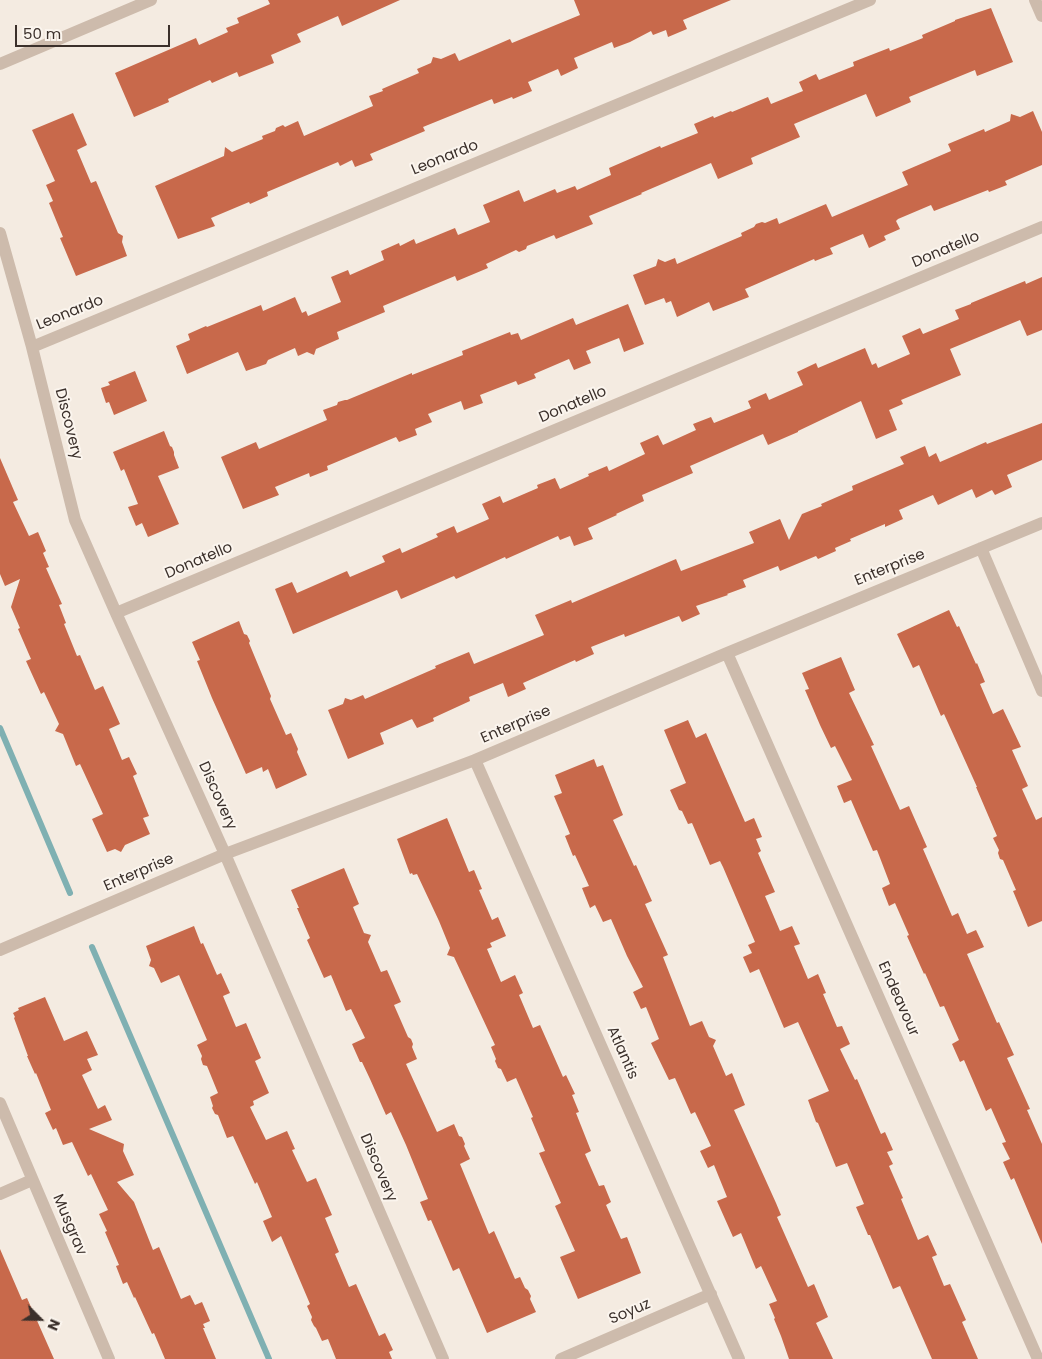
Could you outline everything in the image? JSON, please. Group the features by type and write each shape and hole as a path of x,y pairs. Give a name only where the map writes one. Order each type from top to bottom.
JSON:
{"street":[{"path":"0,64 151,0"},
{"name":"Leonardo","path":"32,346 870,0"},
{"path":"1035,0 1042,16"},
{"name":"Donatello","path":"116,613 1042,227"},
{"name":"Discovery","path":"0,233 32,346 75,520 225,854 443,1359"},
{"name":"Enterprise","path":"0,950 225,854 475,760 727,653 1042,523"},
{"path":"981,548 1042,691"},
{"name":"Endeavour","path":"727,653 1038,1359"},
{"name":"Atlantis","path":"475,760 739,1359"},
{"name":"Musgrav","path":"0,1103 110,1359"},
{"path":"0,1194 32,1180"},
{"name":"Soyuz","path":"561,1359 711,1294"}],"building":[{"path":"268,0 400,0 342,26 338,16 297,34 301,42 271,55 274,63 239,77 237,72 212,83 210,80 168,99 169,102 134,117 115,73 196,38 199,45 228,32 226,28 239,23 237,18 270,4"},
{"path":"574,0 731,0 683,20 687,29 668,37 666,30 653,35 651,31 614,48 612,42 574,58 578,68 561,76 558,69 528,82 532,91 494,104 492,99 423,127 425,131 370,154 373,160 355,167 352,160 340,166 338,162 267,192 268,196 250,204 249,202 211,218 215,226 178,239 155,186 224,156 225,147 232,152 263,139 262,136 275,131 276,128 283,125 285,127 298,121 304,136 373,106 369,96 419,73 417,69 431,63 433,57 441,59 455,53 459,61 510,39 512,43 580,15"},
{"path":"991,8 1013,62 977,76 975,70 909,97 911,102 876,117 866,94 794,124 800,137 751,158 753,164 718,179 711,163 641,193 589,216 593,224 556,239 554,235 527,246 526,249 519,252 516,250 486,264 488,268 457,281 455,276 383,306 385,312 337,332 339,339 316,349 314,355 307,352 298,356 295,348 268,360 266,364 246,371 238,352 187,374 176,346 190,340 188,334 261,305 263,311 295,297 302,313 306,311 308,316 341,302 331,277 348,270 350,275 384,260 381,251 399,243 400,246 414,239 416,244 455,228 458,235 490,222 483,205 519,190 524,202 555,189 557,193 575,186 577,190 611,175 609,168 660,146 661,148 698,133 694,124 713,116 714,118 732,112 768,97 771,104 803,91 799,82 816,74 819,80 854,66 853,62 889,48 890,51 923,38 922,35 955,20"},
{"path":"1033,111 1042,132 1042,165 1005,181 1007,185 989,192 988,190 934,211 931,205 898,219 896,221 900,229 884,236 886,240 869,248 863,234 830,248 833,254 815,261 814,259 745,289 749,297 713,311 709,302 677,317 671,301 666,303 664,298 645,305 633,275 656,266 658,259 665,262 675,258 677,264 742,236 741,233 754,227 756,224 765,223 777,218 779,224 826,204 832,217 908,185 902,172 951,151 948,144 984,129 985,132 1010,121 1011,114 1020,117"},
{"path":"73,113 87,145 77,150 91,183 96,181 118,233 123,236 122,242 127,256 76,276 60,238 63,237 49,203 53,201 46,185 55,181 32,130"},
{"path":"1042,277 1042,330 1027,336 1020,320 950,349 961,375 901,400 903,404 889,410 897,430 876,439 861,401 768,445 763,434 690,466 693,473 642,495 644,501 588,528 593,539 574,546 570,536 560,540 558,536 506,559 505,557 456,579 454,576 401,599 397,590 293,634 275,589 292,582 297,593 347,571 350,577 385,562 382,556 400,548 402,553 438,537 436,534 454,526 457,533 489,519 482,504 500,496 503,503 538,488 537,485 555,478 560,489 607,466 609,471 645,454 640,443 658,435 663,445 696,430 693,424 711,417 714,423 751,408 748,401 766,393 769,400 803,385 797,372 816,363 818,368 865,348 872,365 876,363 878,368 910,354 902,336 920,328 923,334 959,319 955,310 1025,281 1026,284"},
{"path":"628,304 644,344 624,352 619,338 586,351 591,363 574,370 569,359 534,374 536,378 518,385 516,381 480,395 483,403 464,410 461,401 428,414 432,422 415,429 417,435 399,442 396,437 327,466 328,470 310,477 309,473 275,487 279,495 243,509 221,457 256,442 259,449 327,420 323,410 337,405 338,402 463,355 462,351 510,332 511,335 518,333 521,340 573,318 576,325"},
{"path":"135,371 147,401 114,415 109,402 106,403 101,388 110,385 108,382"},
{"path":"1042,423 1042,460 1007,475 1012,487 995,495 992,490 976,498 972,489 938,505 933,495 899,510 903,519 885,527 885,524 850,539 851,541 835,548 836,551 818,559 816,556 780,571 778,566 743,580 746,587 696,606 700,614 682,622 679,616 625,637 624,634 591,647 594,654 576,662 575,660 523,683 526,689 508,697 503,683 469,697 470,701 433,718 434,721 417,728 412,719 380,733 384,744 348,759 328,710 343,704 345,698 351,700 363,695 365,699 469,652 474,664 544,635 535,615 571,600 572,603 676,559 681,571 754,543 749,532 780,519 789,540 802,514 853,490 852,486 904,464 900,457 925,446 929,457 936,453 940,462 986,442 987,444"},
{"path":"164,431 179,468 158,476 179,524 148,537 142,523 136,526 128,507 138,504 124,469 121,471 113,452"},
{"path":"0,458 18,500 13,502 29,536 38,532 46,551 43,553 49,567 46,568 62,604 59,605 66,623 64,624 77,656 80,655 95,690 103,686 120,724 109,729 122,760 129,757 137,774 133,776 149,816 143,818 150,834 125,845 121,852 115,849 107,852 92,819 103,814 80,764 76,766 63,734 55,731 59,724 44,692 41,694 26,661 31,659 11,607 20,579 5,586 0,574"},
{"path":"949,610 977,663 985,682 980,684 993,714 1003,709 1021,747 1012,750 1028,786 1022,789 1036,820 1042,817 1042,921 1028,927 1013,891 1016,890 1003,860 1000,859 999,850 993,838 997,836 977,787 944,714 941,716 919,665 913,668 897,634"},
{"path":"239,621 244,634 247,635 250,641 249,643 271,696 270,699 286,735 291,733 307,775 276,789 268,769 263,772 262,767 246,774 212,698 197,661 200,660 192,642"},
{"path":"841,657 855,690 849,693 874,745 871,746 900,810 909,806 927,847 923,849 952,916 958,913 967,934 976,930 984,947 967,954 997,1023 999,1022 1014,1055 1007,1058 1030,1109 1027,1110 1042,1144 1042,1244 1014,1178 1011,1180 1003,1162 1010,1159 1002,1143 1006,1142 991,1108 986,1111 964,1060 960,1062 952,1044 959,1040 944,1006 940,1007 924,974 895,903 889,906 882,888 890,884 877,850 873,851 851,800 844,803 837,786 852,780 835,746 831,748 820,725 805,690 809,689 802,673"},
{"path":"688,720 696,738 706,733 745,822 754,818 762,837 756,839 761,851 758,853 775,892 765,896 780,931 792,926 800,944 794,946 808,979 818,974 826,993 823,994 837,1027 842,1026 850,1044 840,1049 855,1080 857,1079 881,1134 885,1132 893,1150 887,1152 893,1164 889,1166 903,1198 901,1199 918,1240 928,1235 937,1255 932,1257 944,1286 950,1284 966,1320 962,1322 978,1359 932,1359 900,1286 893,1289 870,1235 868,1235 856,1207 864,1204 847,1163 836,1167 808,1100 829,1091 798,1022 784,1028 759,969 750,973 743,957 752,953 748,945 755,942 723,867 720,861 710,865 692,823 688,824 670,790 686,783 664,730"},
{"path":"594,759 597,767 603,765 623,815 613,820 652,901 645,904 668,955 663,957 690,1026 702,1021 709,1037 716,1040 713,1046 726,1076 732,1073 745,1105 734,1110 776,1203 781,1215 777,1217 808,1287 814,1284 828,1317 816,1323 833,1359 789,1359 769,1304 777,1301 761,1266 756,1269 741,1233 733,1237 717,1201 727,1197 714,1165 708,1168 700,1151 711,1146 695,1112 691,1114 675,1078 669,1080 651,1043 659,1039 646,1007 641,1009 633,992 643,987 611,919 603,922 595,905 590,908 582,888 589,886 565,836 570,834 554,796 562,793 555,775"},
{"path":"447,818 469,872 474,870 482,889 479,890 492,920 498,917 506,936 490,943 492,947 487,949 501,982 515,975 523,993 519,995 533,1028 540,1025 563,1077 566,1075 575,1094 572,1095 579,1112 576,1113 591,1151 585,1154 599,1186 604,1185 611,1202 606,1205 621,1239 627,1237 641,1273 578,1299 560,1257 575,1251 555,1206 561,1203 539,1153 545,1151 531,1118 533,1117 516,1078 507,1082 501,1069 498,1068 491,1047 495,1045 454,957 447,955 450,948 439,921 417,874 410,874 397,839"},
{"path":"344,868 359,904 353,907 364,933 371,935 368,942 381,972 387,970 401,1002 394,1005 408,1037 411,1039 417,1059 406,1064 437,1132 454,1124 459,1136 462,1137 470,1159 460,1164 489,1234 494,1231 515,1279 520,1277 531,1296 530,1299 536,1312 487,1333 459,1268 453,1271 431,1220 428,1221 420,1202 428,1199 406,1145 391,1112 386,1115 352,1044 365,1038 351,1009 346,1011 331,975 324,978 307,940 310,938 291,890"},
{"path":"194,926 217,975 221,973 230,993 223,996 236,1027 246,1023 261,1058 255,1061 269,1093 253,1101 254,1105 250,1107 266,1140 287,1131 295,1149 292,1150 307,1182 316,1178 332,1215 325,1218 339,1252 335,1254 349,1287 356,1284 379,1336 385,1333 393,1350 389,1352 392,1359 336,1359 328,1339 322,1341 311,1320 312,1317 307,1306 310,1304 281,1236 272,1242 263,1221 272,1217 257,1182 255,1184 233,1136 227,1138 218,1115 215,1114 212,1108 210,1097 218,1093 207,1066 203,1065 202,1056 197,1045 207,1040 179,975 161,983 154,968 149,966 151,960 146,946"},
{"path":"45,997 64,1041 87,1031 98,1055 87,1059 92,1070 82,1075 98,1109 105,1105 112,1120 89,1129 124,1144 123,1151 134,1175 117,1182 134,1202 153,1250 159,1247 181,1299 190,1295 195,1305 202,1302 210,1321 203,1324 205,1328 203,1328 216,1359 165,1359 154,1333 152,1334 127,1282 123,1284 116,1266 119,1265 99,1214 108,1210 91,1174 88,1176 72,1142 63,1145 56,1128 53,1130 45,1113 51,1110 27,1056 14,1018 13,1013 19,1010 18,1008"},
{"path":"0,1249 22,1300 27,1298 54,1359 0,1359"}],"waterway":[{"path":"0,728 70,893"},
{"path":"92,947 269,1359"}]}
